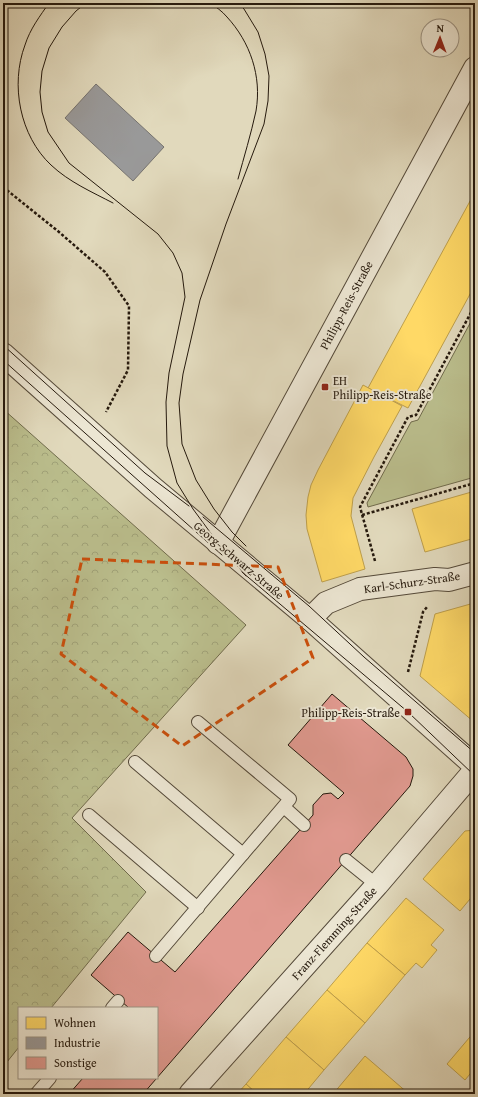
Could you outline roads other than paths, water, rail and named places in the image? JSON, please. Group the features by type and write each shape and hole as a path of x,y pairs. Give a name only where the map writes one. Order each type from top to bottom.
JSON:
{"street":[{"name":"Philipp-Reis-Straße","path":"218,543 475,68"},
{"name":"Georg-Schwarz-Straße","path":"3,354 153,488 310,619 396,694 475,766"},
{"name":"Karl-Schurz-Straße","path":"310,619 326,603 360,589 435,579 449,580 475,573"},
{"name":"Franz-Flemming-Straße","path":"190,1094 377,885 475,770"}],"lane":[{"path":"156,956 290,799 198,722"},
{"path":"135,762 243,854"},
{"path":"284,807 304,825"},
{"path":"89,815 198,908"},
{"path":"346,860 377,885"},
{"path":"36,1094 49,1079"}],"tram line":[{"path":"49,3 30,34 21,60 18,77 18,93 25,125 40,153 51,165 73,182 113,203"},
{"path":"86,3 76,11 62,27 49,48 42,71 40,92 42,112 48,132 69,163 158,234 173,253 182,273 185,297 169,373 166,402 167,446 177,483 193,509 218,543 246,576"},
{"path":"210,3 225,15 242,37 248,48 256,72 256,111 238,179"},
{"path":"238,3 244,9 258,32 265,54 269,76 268,101 264,124 226,224 200,300 183,374 179,403 182,444 196,480 214,509 232,532 246,546"},
{"path":"3,345 145,473 189,506"},
{"path":"3,360 222,555"},
{"path":"203,517 309,606 364,657 475,753"},
{"path":"242,572 408,712 475,776"}],"place":[{"name":"EH Philipp-Reis-Straße","path":"325,387"},
{"name":"Philipp-Reis-Straße","path":"408,712"}]}
